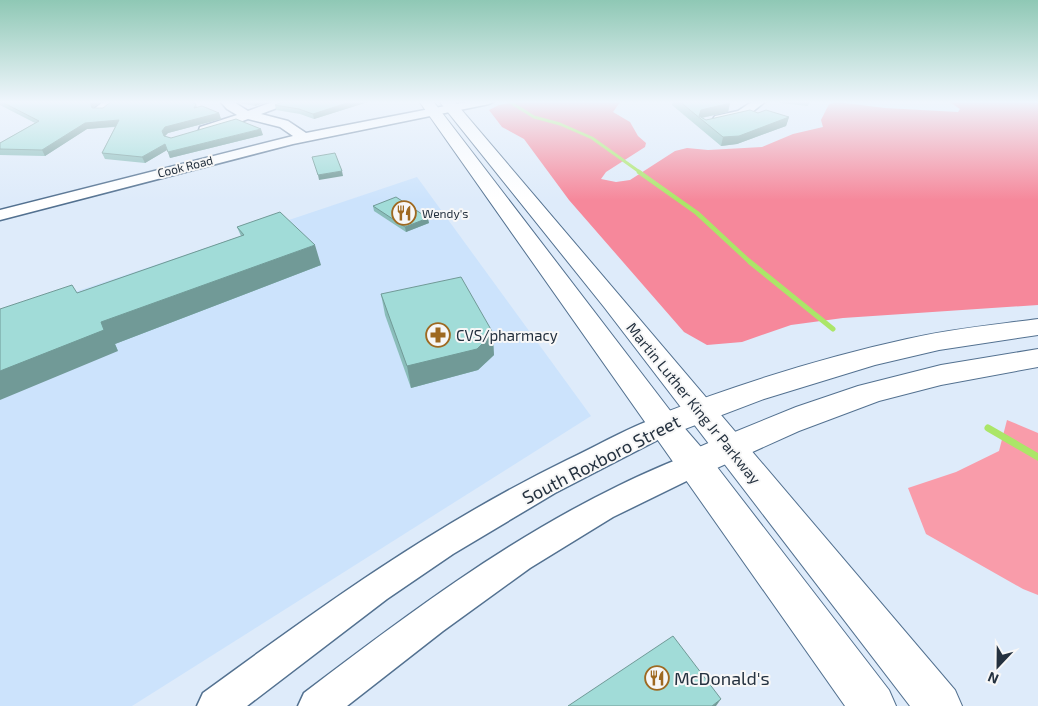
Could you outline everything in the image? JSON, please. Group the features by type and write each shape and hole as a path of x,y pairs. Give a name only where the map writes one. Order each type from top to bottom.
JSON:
{"main road":[{"path":"460,134 664,425 873,706"},
{"name":"Martin Luther King Jr Parkway","path":"465,134 700,410 939,706"},
{"name":"South Roxboro Street","path":"664,425 700,410 821,370 908,348 1038,327"},
{"path":"694,464 729,447 847,400 972,368 1038,358"}],"street":[{"path":"297,134 303,138"},
{"name":"Cook Road","path":"0,215 146,176 320,134"},
{"name":"South Roxboro Street","path":"216,706 390,578 476,523 584,464 664,425"},
{"path":"317,706 428,621 549,539 642,487 694,464"}],"shaded area":[{"path":"515,134 637,134 646,143 645,147 606,172 601,179 616,182 630,180 675,151 687,148 708,150 762,147 793,134 1038,134 1038,305 843,318 791,325 742,342 707,345 684,332 569,200 524,139"},
{"path":"417,177 591,416 132,706 0,706 0,317"},
{"path":"1007,420 1038,433 1038,595 1023,589 926,534 908,488 956,472 999,451"}],"building":[{"path":"16,134 68,134 42,150 0,149 0,143"},
{"path":"112,134 163,134 171,138 185,134 241,134 168,152 165,144 142,157 102,153"},
{"path":"719,134 744,134 739,136 723,137"},
{"path":"335,153 342,171 318,175 312,157"},
{"path":"396,197 428,218 405,227 373,206"},
{"path":"280,212 315,245 101,322 104,330 0,371 0,309 72,285 77,293 244,235 237,227"},
{"name":"CVS/pharmacy","path":"461,277 493,333 477,349 407,366 381,294"},
{"name":"McDonald's","path":"673,636 721,699 712,706 568,706"}],"waterway":[{"path":"583,134 592,138 641,173"},
{"path":"639,172 697,213 751,263"},
{"path":"750,262 833,329"},
{"path":"988,428 1038,457"}],"place":[{"name":"Wendy's","path":"404,213"},
{"name":"CVS/pharmacy","path":"438,335"},
{"name":"McDonald's","path":"657,678"}]}
